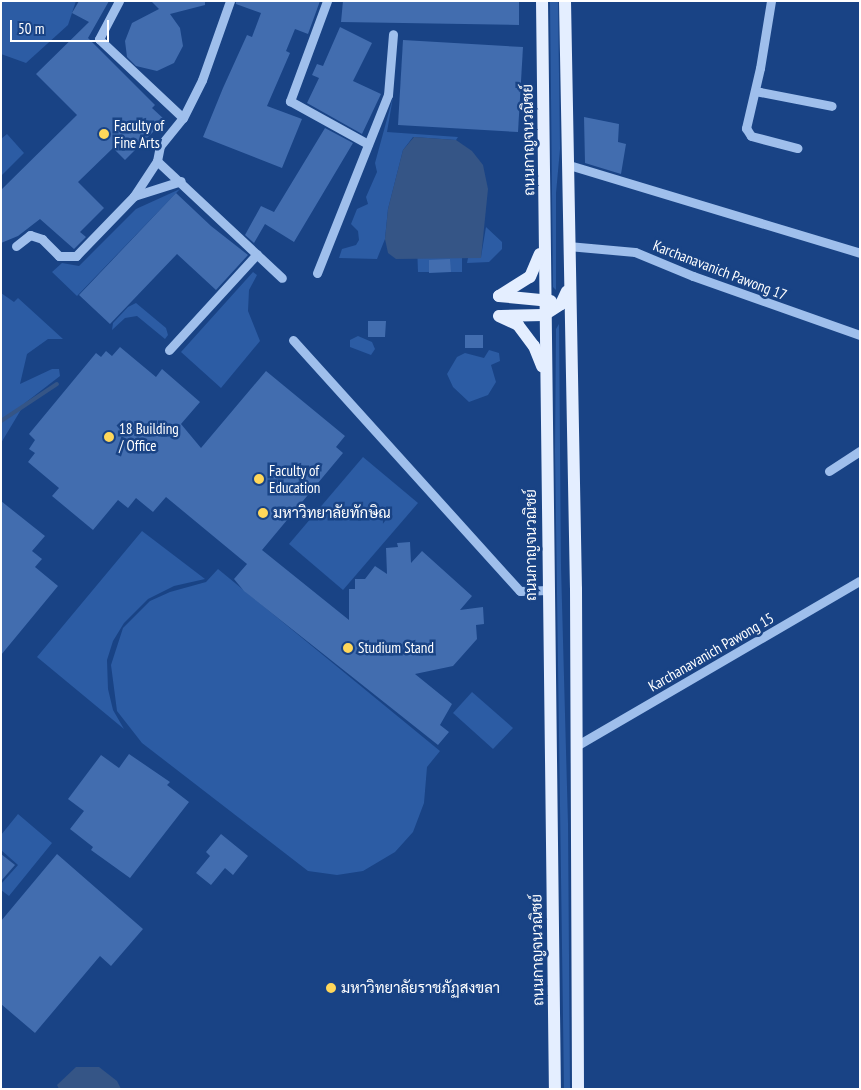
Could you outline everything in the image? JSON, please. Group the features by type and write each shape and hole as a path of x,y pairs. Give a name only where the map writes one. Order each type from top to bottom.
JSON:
{"main road":[{"name":"ถนนกาญจนวณิชย์","path":"542,1 546,234 544,315 547,386 555,1089"},
{"path":"565,1 569,165 568,246 576,746 578,1089"},
{"path":"546,234 535,270 518,286 498,296 544,299 559,306 569,326"},
{"path":"547,386 534,346 518,325 499,316 544,315 559,306 569,285"}],"street":[{"path":"119,1 99,39 183,118"},
{"path":"16,246 30,235 42,239 59,256 76,256 134,196 157,161 160,146 183,118 202,80 230,1"},
{"path":"327,1 290,101 368,144"},
{"path":"771,1 755,91 746,128 748,134 797,148"},
{"path":"317,273 388,95 393,34"},
{"path":"755,91 832,106"},
{"path":"157,161 282,278"},
{"path":"569,165 860,253"},
{"path":"134,196 180,181"},
{"name":"Karchanavanich Pawong 17","path":"568,246 635,252 693,276 860,335"},
{"path":"169,350 257,254"},
{"path":"293,340 520,591 548,590"},
{"path":"829,471 860,451"},
{"name":"Karchanavanich Pawong 15","path":"576,746 860,581"}],"shaded area":[{"path":"1,1 76,1 68,25 26,63 1,54"},
{"path":"550,1 558,1 560,149 556,193 556,290 553,287"},
{"path":"393,97 387,132 458,137 456,140 413,137 403,150 388,209 385,239 377,259 339,258 342,249 356,245 359,240 358,231 351,224 357,209 368,204 366,197 377,172 375,163"},
{"path":"7,134 24,153 1,176 1,139"},
{"path":"414,137 456,140 472,151 483,165 488,189 481,258 396,259 388,253 385,239 388,209 403,150"},
{"path":"180,189 77,296 52,272 62,263 79,266 136,209"},
{"path":"486,227 502,242 502,249 489,262 467,263 468,258 481,257"},
{"path":"462,244 462,272 418,272 417,246"},
{"path":"253,272 257,275 249,290 248,311 260,341 221,388 181,352"},
{"path":"1,293 14,302 18,298 63,339 48,339 27,354 20,384 52,369 59,369 60,376 25,403 1,443"},
{"path":"136,303 166,328 168,335 165,339 137,316 125,318 112,330 113,323 128,307"},
{"path":"559,324 561,567 568,824 570,1089 564,1089 555,451 556,329"},
{"path":"358,336 372,342 375,349 371,355 350,347 350,340"},
{"path":"489,350 499,353 500,361 491,365 496,382 488,395 469,402 453,387 447,374 457,357 465,353 484,358"},
{"path":"363,457 418,503 343,590 289,544"},
{"path":"142,531 205,579 174,586 148,599 124,623 113,641 107,660 108,689 113,710 124,729 37,657"},
{"path":"218,569 440,751 427,767 424,803 413,832 395,852 363,871 337,875 308,871 142,743 117,711 111,665 123,628 150,601 170,592 206,582"},
{"path":"472,692 513,728 493,749 453,713"},
{"path":"18,814 52,843 9,896 1,890 1,884 18,865 1,850 1,835"},
{"path":"76,1067 99,1067 117,1081 121,1089 59,1089 57,1085"}],"building":[{"name":"Faculty of Fine Arts","path":"79,1 109,1 88,38 155,105 152,108 165,120 125,160 113,148 78,182 104,208 80,232 86,237 74,249 40,219 18,236 1,243 1,190 77,115 36,74 89,22 72,13"},
{"path":"151,1 205,1 205,5 170,14 180,28 183,46 174,63 157,71 136,66 127,57 125,41 132,23 159,9"},
{"path":"236,1 320,1 308,34 295,29 286,51 290,53 267,106 302,119 282,168 203,137 247,35 252,37 261,13 236,4"},
{"path":"343,1 519,1 519,25 341,22"},
{"path":"340,27 372,43 353,81 381,94 362,134 307,103 319,78 312,75 317,64 323,66"},
{"path":"403,40 523,47 518,132 398,125"},
{"path":"584,117 619,124 618,142 626,144 621,174 585,163"},
{"path":"325,128 353,143 294,242 265,224 254,243 245,235 261,206 274,212"},
{"path":"526,176 536,176 536,187 526,187"},
{"name":"Faculty of Fine Arts","path":"176,193 211,226 248,255 216,290 177,254 110,324 79,295"},
{"path":"450,259 451,272 429,273 429,260"},
{"path":"368,321 386,321 385,337 368,337"},
{"path":"465,335 483,335 483,348 465,348"},
{"path":"120,347 156,377 162,369 200,402 181,424 201,448 266,371 345,436 336,447 343,453 262,550 349,620 349,589 355,589 355,579 365,579 375,566 387,574 386,548 398,547 397,543 410,542 411,563 422,551 472,596 460,610 483,607 484,624 476,625 477,639 453,666 415,674 452,704 440,725 449,732 438,745 244,591 234,579 247,564 166,497 153,512 136,498 128,508 118,500 93,530 52,496 59,488 28,462 35,453 29,449 35,440 29,434 96,353 101,357 106,351 112,356"},
{"path":"1,501 45,536 32,551 42,559 35,567 58,586 1,655"},
{"path":"129,754 170,782 167,785 189,802 130,878 91,850 93,847 70,829 84,811 68,799 101,755 119,768"},
{"path":"221,834 248,856 233,875 225,868 211,885 196,873 210,856 206,852"},
{"path":"1,854 15,865 1,881"},
{"path":"57,854 143,929 111,966 100,956 35,1033 1,1004 1,921"}],"waterway":[{"path":"1,421 57,384"}],"place":[{"name":"Faculty of Fine Arts","path":"104,134"},
{"name":"18 Building / Office","path":"109,437"},
{"name":"Faculty of Education","path":"259,479"},
{"name":"มหาวิทยาลัยทักษิณ","path":"263,513"},
{"name":"Studium Stand","path":"348,648"},
{"name":"มหาวิทยาลัยราชภัฏสงขลา","path":"331,988"}]}
